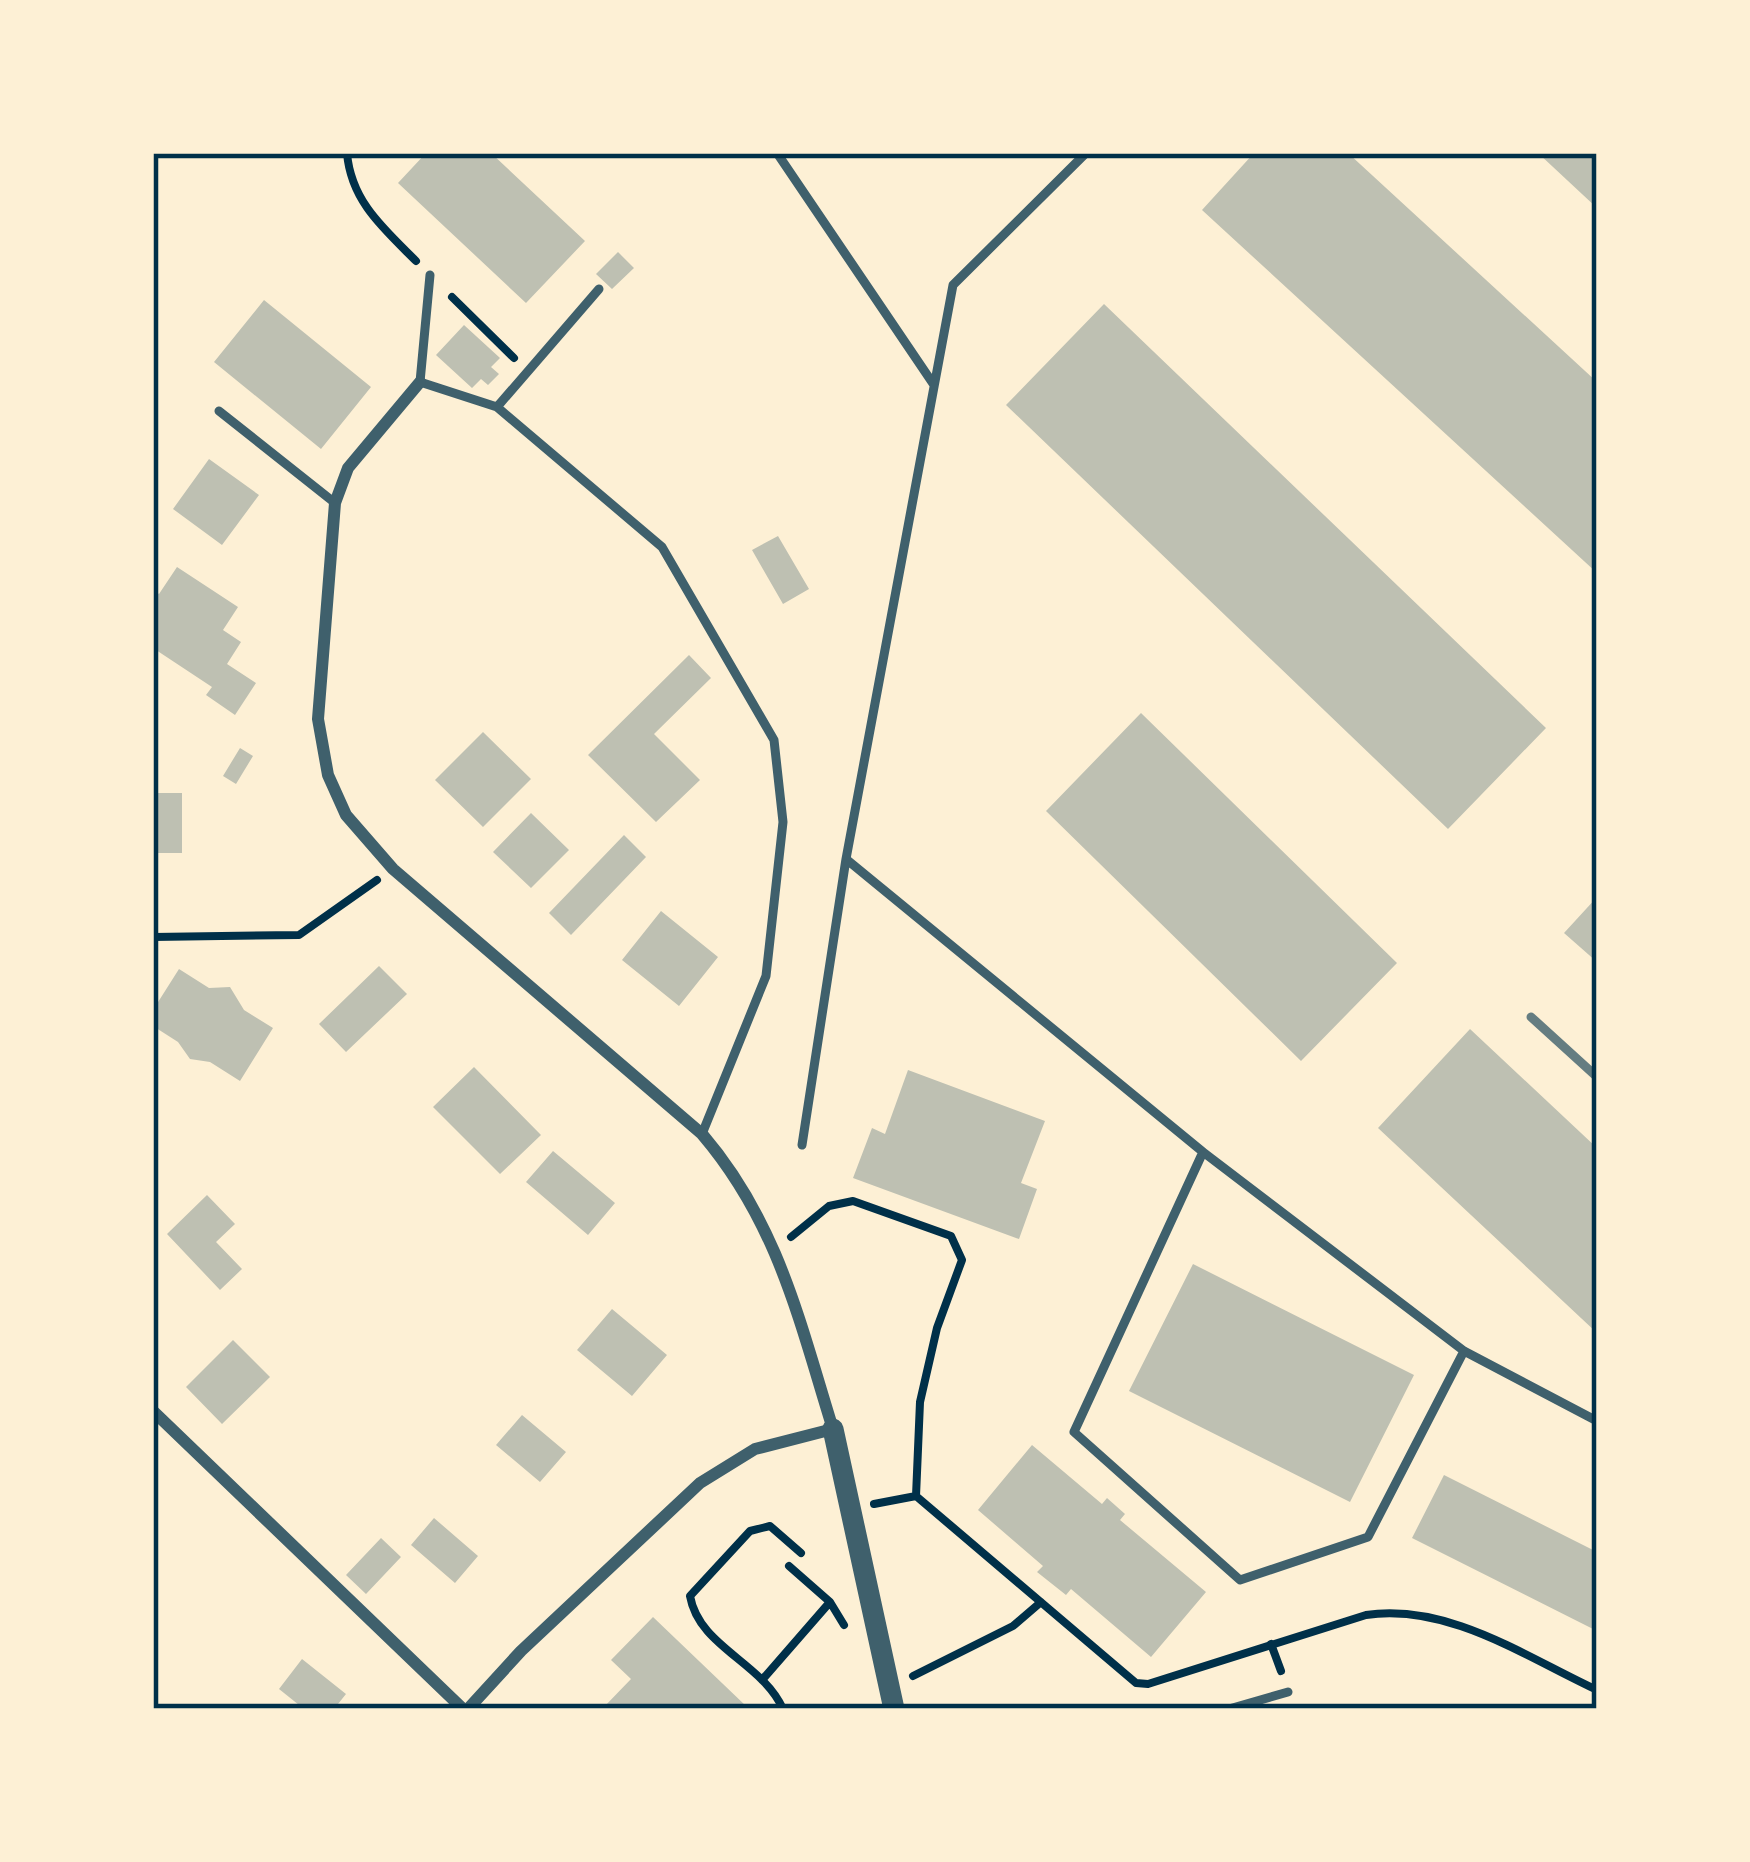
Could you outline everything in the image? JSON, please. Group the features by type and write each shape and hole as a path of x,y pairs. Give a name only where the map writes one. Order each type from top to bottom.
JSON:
{"street":[{"path":"420,382 348,468 335,503 318,719 328,775 346,815 393,869 702,1134 739,1178 776,1249 833,1429 892,1698"},
{"path":"153,1412 465,1709 700,1483 755,1449 833,1429"}],"lane":[{"path":"777,153 934,385"},
{"path":"802,1145 846,859 952,285 1086,153"},
{"path":"430,275 420,382 497,407 662,547 774,740 783,822 766,976 702,1134"},
{"path":"497,407 598,289"},
{"path":"219,410 335,503"},
{"path":"846,859 1203,1152 1464,1351 1597,1421"},
{"path":"1203,1152 1074,1432 1240,1580 1368,1537 1464,1351"},
{"path":"1229,1709 1288,1692"}],"path":[{"path":"153,938 299,935 393,869"},
{"path":"776,1249 829,1206 853,1201 952,1236 960,1246 962,1260 937,1328 920,1402 916,1496"},
{"path":"850,1508 916,1496"},
{"path":"916,1496 1136,1683 1148,1684 1366,1615 1398,1610 1465,1628 1597,1690"},
{"path":"782,1709 762,1680 694,1621 690,1596 750,1531 770,1526 801,1553"},
{"path":"789,1566 830,1602 851,1636"},
{"path":"762,1680 830,1602"},
{"path":"892,1698 1013,1626 1041,1602"}],"building":[{"path":"426,153 491,153 585,241 526,303 398,183"},
{"path":"1254,153 1348,153 1597,382 1597,573 1202,210"},
{"path":"1538,153 1597,153 1597,208"},
{"path":"618,252 634,268 612,289 596,274"},
{"path":"264,300 371,387 321,449 214,362"},
{"path":"1104,304 1546,728 1448,829 1006,405"},
{"path":"464,325 500,358 491,367 499,374 488,385 481,379 472,388 436,355"},
{"path":"209,459 259,495 222,545 173,509"},
{"path":"778,536 809,589 783,604 752,550"},
{"path":"177,567 238,607 223,630 241,642 227,664 256,683 235,715 206,695 212,687 153,648 153,590 159,594"},
{"path":"689,655 711,678 654,734 700,780 656,822 588,755"},
{"path":"1141,713 1397,963 1301,1061 1046,811"},
{"path":"483,732 531,779 483,827 435,780"},
{"path":"240,748 253,756 236,784 223,776"},
{"path":"153,793 182,793 182,853 153,853"},
{"path":"531,813 569,850 531,888 493,852"},
{"path":"624,835 646,857 571,935 549,913"},
{"path":"1597,897 1597,962 1564,933"},
{"path":"661,911 718,957 679,1006 622,960"},
{"path":"379,966 407,994 346,1052 319,1024"},
{"path":"179,969 209,988 230,987 244,1010 273,1028 240,1081 210,1062 190,1059 178,1042 153,1026 153,1010"},
{"path":"1470,1029 1597,1148 1597,1333 1378,1128"},
{"path":"474,1067 541,1135 500,1174 433,1107"},
{"path":"908,1070 1045,1121 1021,1183 1037,1189 1019,1239 853,1178 872,1128 885,1134"},
{"path":"553,1151 615,1203 588,1235 526,1182"},
{"path":"207,1195 235,1224 216,1242 242,1269 220,1290 167,1234"},
{"path":"1193,1264 1414,1375 1350,1502 1129,1391"},
{"path":"612,1309 667,1355 632,1396 577,1350"},
{"path":"233,1340 270,1377 222,1424 186,1387"},
{"path":"522,1415 566,1452 540,1482 496,1445"},
{"path":"1032,1445 1102,1504 1107,1498 1125,1514 1120,1520 1206,1592 1151,1657 1071,1589 1066,1595 1037,1572 1043,1566 978,1510"},
{"path":"1444,1475 1597,1552 1597,1631 1412,1538"},
{"path":"434,1518 478,1556 455,1583 411,1545"},
{"path":"381,1538 401,1557 366,1594 346,1575"},
{"path":"653,1617 744,1709 602,1709 631,1679 611,1660"},
{"path":"302,1659 346,1694 334,1709 304,1709 279,1689"}],"railway":[{"path":"1531,1017 1597,1077"}]}
